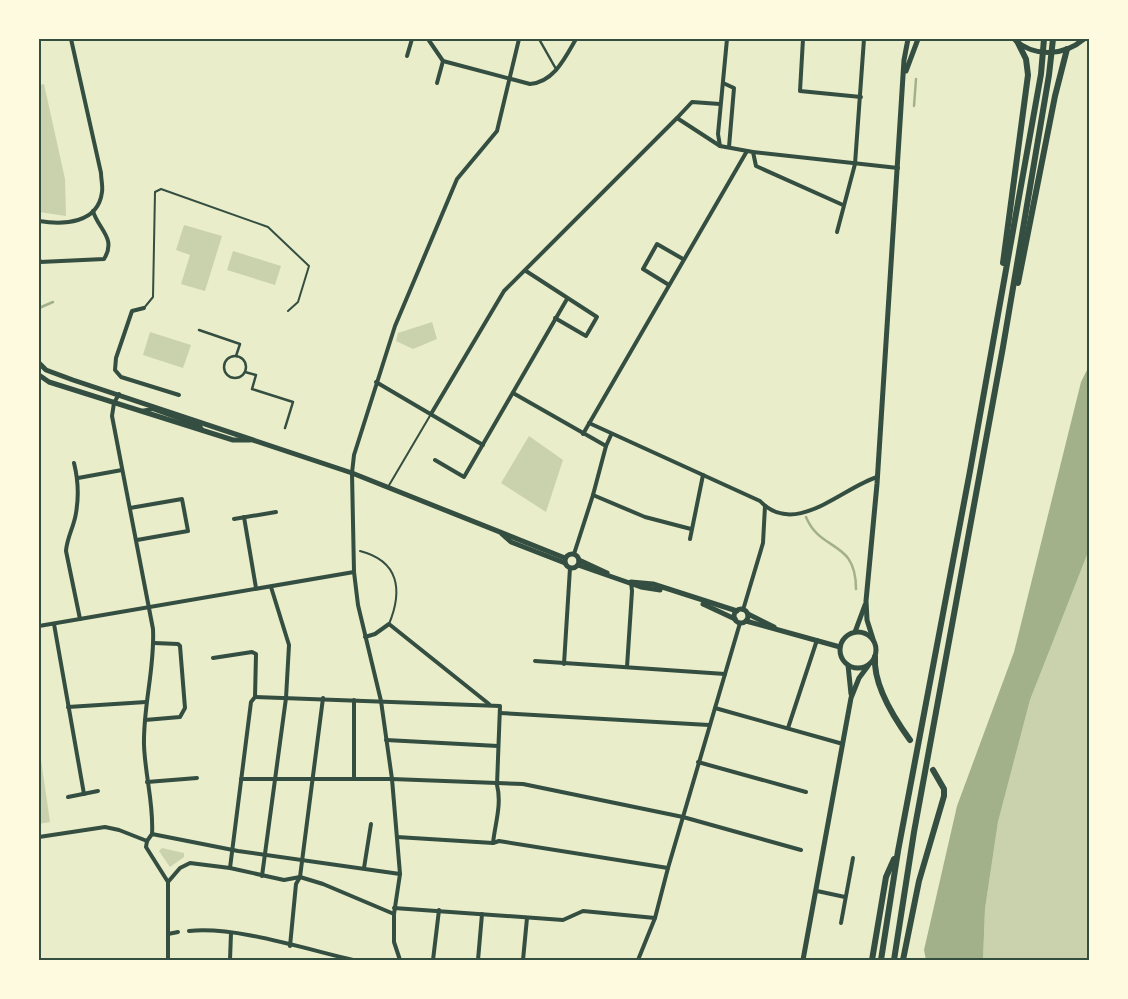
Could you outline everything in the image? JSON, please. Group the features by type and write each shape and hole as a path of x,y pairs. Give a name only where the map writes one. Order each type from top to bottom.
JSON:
{"highway":[{"path":"881,960 898,851 992,344 1040,74 1044,39"},
{"path":"894,960 914,832 1003,347 1049,74 1052,39"},
{"path":"992,344 1028,75 1026,59 1016,40"},
{"path":"1003,347 1045,153 1064,51"},
{"path":"875,657 874,668 890,709 910,740"},
{"path":"903,960 911,918 944,796 944,789 934,770"},
{"path":"872,960 886,877 898,851"},
{"path":"902,906 911,918"}],"main road":[{"path":"804,960 851,698 859,678 875,657 876,647 867,620 866,602 877,477 908,39"},
{"path":"905,72 918,39"},
{"path":"1016,40 1036,51 1064,51 1085,39"},
{"path":"39,363 46,370 352,473 497,530 512,542 565,560 570,568 578,562"},
{"path":"39,375 49,382 233,440 253,440"},
{"path":"565,560 574,554 578,562 612,576 630,582 653,584 668,591 737,611 743,610 778,630"},
{"path":"696,599 714,611 737,621 746,621 817,639 840,647"},
{"path":"855,632 866,602"},
{"path":"737,611 737,621"},
{"path":"746,621 748,614"},
{"path":"868,666 858,669 848,665 841,657 840,647 844,638 855,632 865,633 873,639"},
{"path":"848,665 851,698"}],"street":[{"path":"39,39 45,39"},
{"path":"39,221 70,223 84,218 93,211 102,192 101,173 71,39"},
{"path":"407,56 412,39"},
{"path":"428,39 443,61 510,77 521,82 540,83 549,78 576,39"},
{"path":"400,960 394,942 394,908 400,874 392,779 381,701 374,665 365,637 354,572 352,473 354,454 395,326 458,179 497,131 519,39"},
{"path":"539,39 556,69"},
{"path":"720,146 718,134 727,39"},
{"path":"803,39 800,92 861,96"},
{"path":"837,232 855,164 864,39"},
{"path":"437,83 443,61"},
{"path":"723,84 734,88 729,147"},
{"path":"431,414 504,292 692,102 720,104"},
{"path":"677,118 720,146 753,152 898,168"},
{"path":"583,434 747,151"},
{"path":"753,152 756,166 844,205"},
{"path":"39,259 40,262 104,260 108,252 106,230 95,218 93,211"},
{"path":"669,285 643,269 657,244 684,259"},
{"path":"526,271 566,299 597,317 586,336 555,318"},
{"path":"435,460 464,477 566,299"},
{"path":"144,308 132,311 116,358 115,370 121,377 179,395"},
{"path":"198,330 240,344 236,356 225,363 226,373 229,376 238,377 245,372"},
{"path":"236,356 244,361 245,372"},
{"path":"245,372 256,375 252,389 293,402 285,428"},
{"path":"376,382 483,445"},
{"path":"513,393 606,446"},
{"path":"119,394 114,403 112,416 150,608 154,642 145,720 144,746 152,834 146,841 146,847 168,882 168,960"},
{"path":"589,423 611,435 760,500 765,506 782,514 818,508 864,481 877,477"},
{"path":"574,554 606,446 611,435"},
{"path":"74,462 78,478 76,514 67,540 66,551 80,619"},
{"path":"78,478 122,470"},
{"path":"690,539 703,475"},
{"path":"593,494 645,517 691,529"},
{"path":"130,508 182,499 188,531 137,540"},
{"path":"743,610 763,543 765,506"},
{"path":"234,519 276,512"},
{"path":"244,517 256,588"},
{"path":"564,664 570,568"},
{"path":"39,626 354,572"},
{"path":"627,667 632,591 630,582"},
{"path":"262,876 286,698 289,645 271,587"},
{"path":"638,960 655,918 698,762 725,674 737,621"},
{"path":"54,624 84,794"},
{"path":"365,637 375,634 389,624 489,705"},
{"path":"788,728 817,639"},
{"path":"145,720 180,717 186,708 180,646 178,644 154,642"},
{"path":"213,658 255,652 255,697 251,702 230,868"},
{"path":"535,661 725,674"},
{"path":"255,697 500,706 497,785 498,821 494,826 494,843"},
{"path":"290,946 296,884 300,877 303,859 323,698"},
{"path":"354,700 354,779"},
{"path":"68,707 146,702"},
{"path":"715,708 844,744"},
{"path":"500,712 710,725"},
{"path":"386,740 498,746"},
{"path":"698,762 806,792"},
{"path":"147,782 197,778"},
{"path":"241,779 392,779 497,785 524,784 683,817 801,850"},
{"path":"68,797 98,791"},
{"path":"364,868 371,824"},
{"path":"39,837 92,827 105,827 119,830 146,841"},
{"path":"152,834 233,850 400,874"},
{"path":"398,837 517,843 668,868"},
{"path":"841,923 853,858"},
{"path":"168,882 180,868 190,863 230,868 284,880 300,877 323,884 394,914"},
{"path":"817,891 845,897"},
{"path":"394,908 563,920 583,911 655,918"},
{"path":"433,960 440,910"},
{"path":"478,960 482,914"},
{"path":"523,960 527,918"},
{"path":"189,931 208,929 231,932 353,960"},
{"path":"168,934 178,932"},
{"path":"230,960 231,932"}],"lane":[{"path":"144,308 153,297 155,192 161,189 268,227 309,266 298,302 288,311"},
{"path":"388,487 431,414"},
{"path":"360,551 373,555 385,562 396,578 396,602 389,624"}],"shaded area":[{"path":"44,84 65,179 66,216 39,212 39,85"},
{"path":"184,225 222,236 205,291 181,284 190,255 176,250"},
{"path":"233,251 281,266 275,285 227,270"},
{"path":"432,322 437,339 413,349 396,341 398,333"},
{"path":"150,332 191,345 183,368 143,355"},
{"path":"1089,366 1089,550 1030,700 998,822 985,909 983,960 926,960 924,950 957,806 1014,652 1081,382"},
{"path":"529,436 563,460 546,512 501,483"},
{"path":"1089,550 1089,960 983,960 985,909 998,822 1030,700"},
{"path":"39,746 50,822 39,824"},
{"path":"162,848 184,853 184,857 170,867 159,851"}],"waterway":[{"path":"914,106 916,79"},
{"path":"39,308 53,302"},
{"path":"806,517 812,528 844,554 850,562 854,573 856,589"}]}
